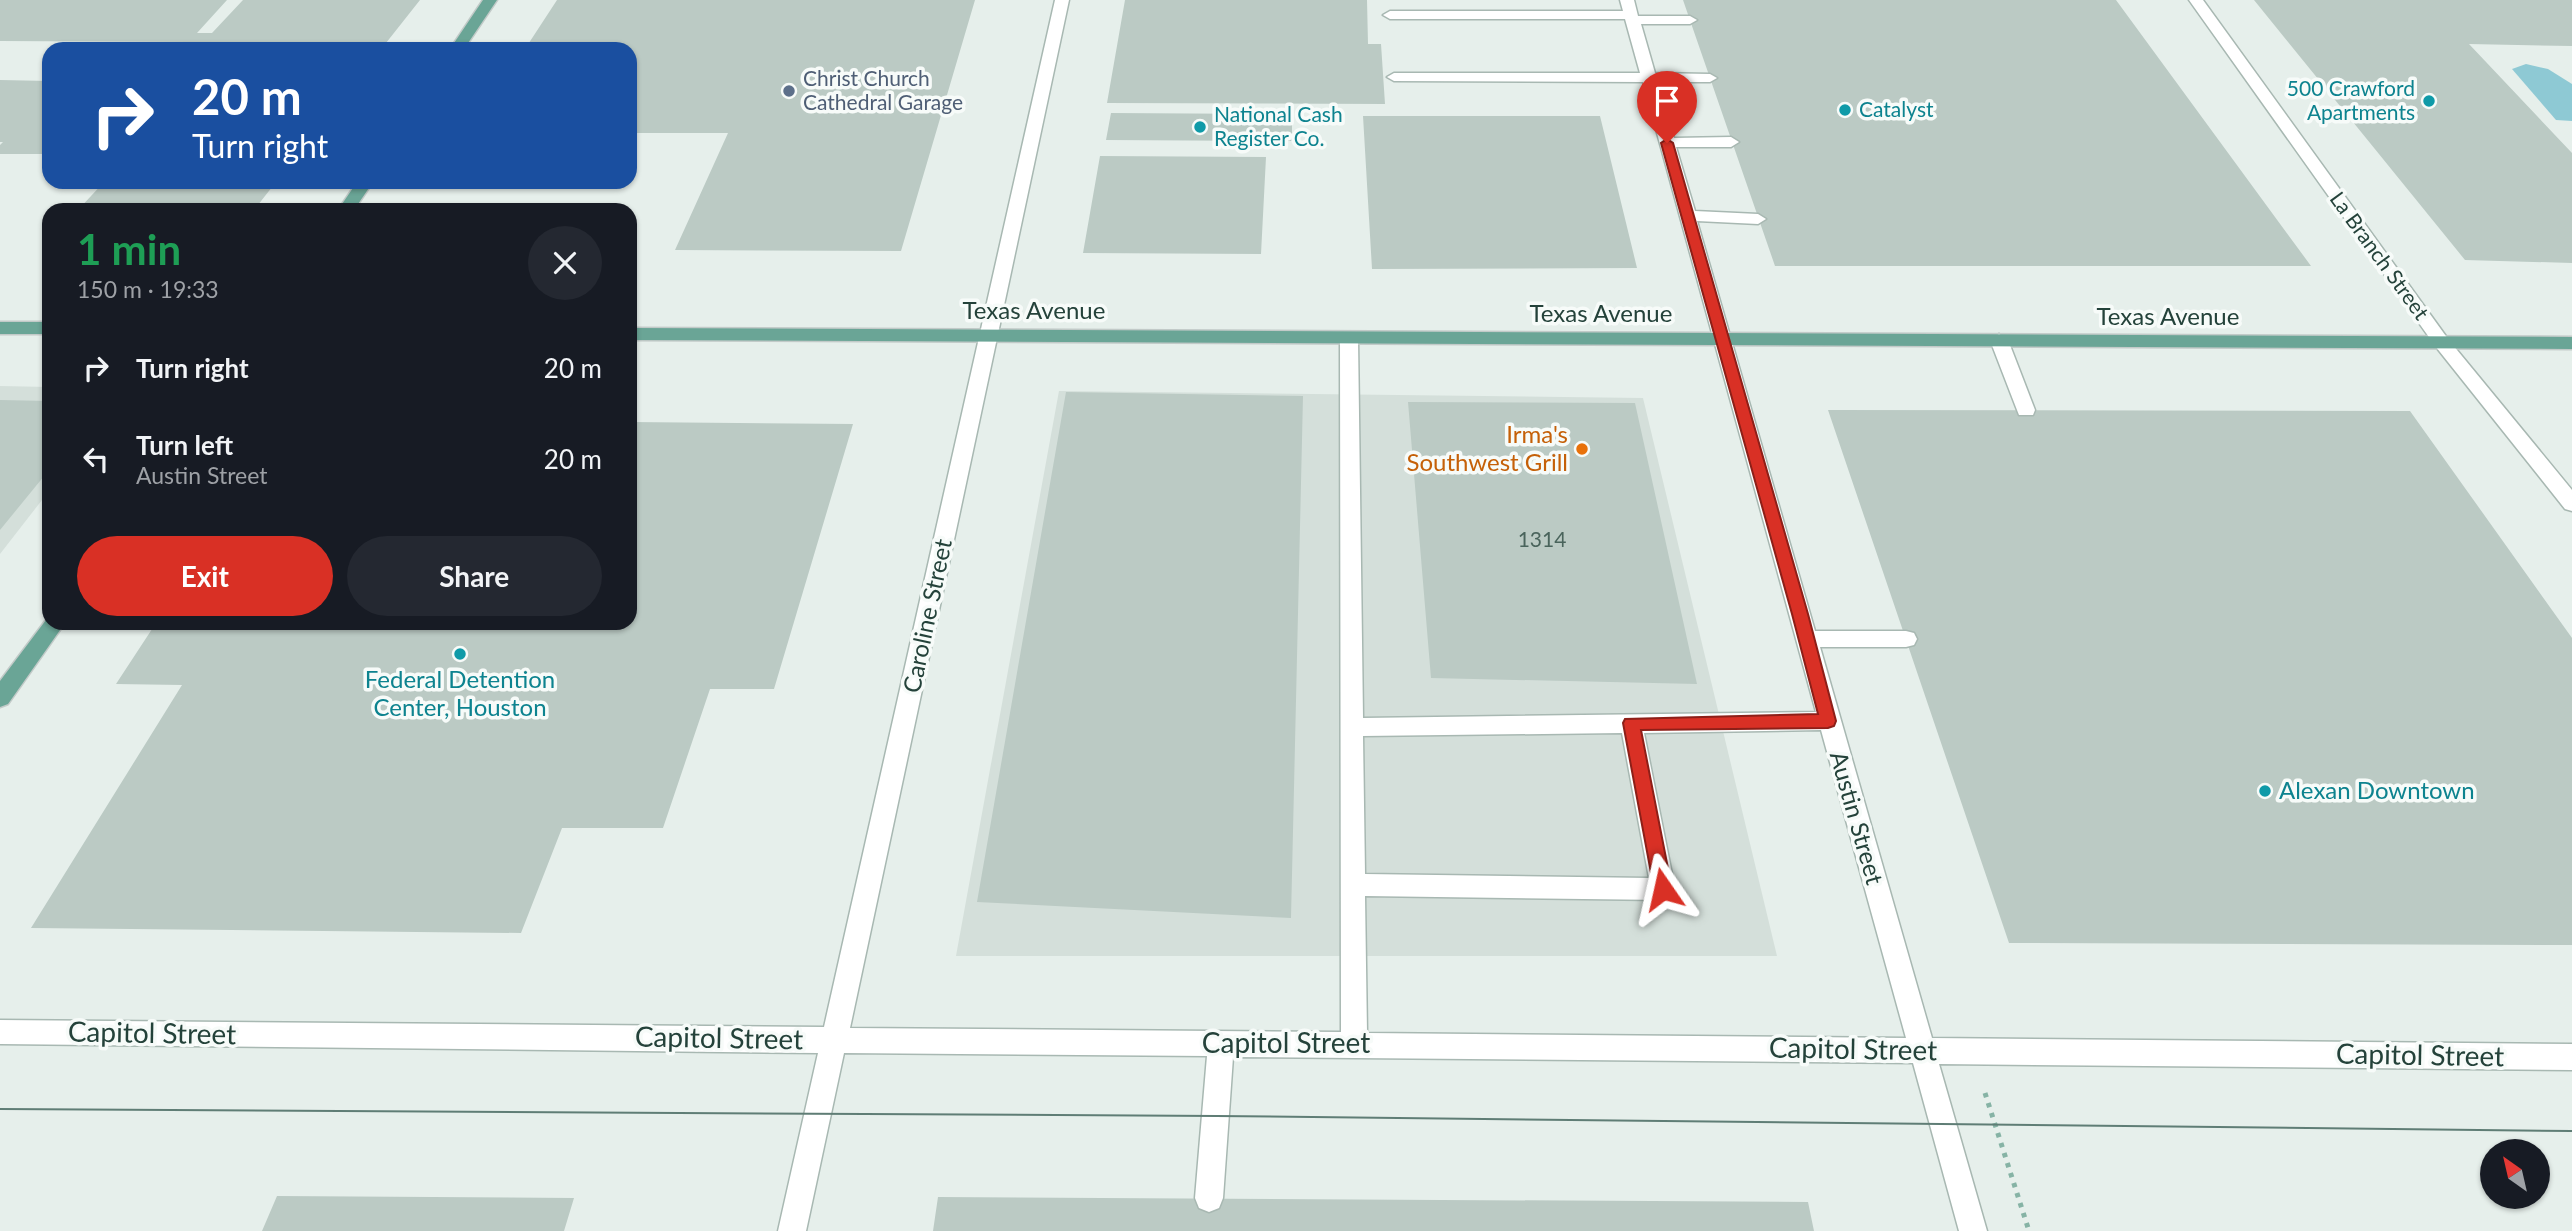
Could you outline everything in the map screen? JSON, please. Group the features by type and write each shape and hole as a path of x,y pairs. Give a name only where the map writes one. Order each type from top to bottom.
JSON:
{"main road":[{"path":"462,42 490,0"},
{"path":"0,328 42,328"},
{"name":"Texas Avenue","path":"637,334 2572,343"},
{"path":"0,698 49,630"}],"street":[{"name":"Caroline Street","path":"792,1231 1062,0"},
{"name":"La Branch Street","path":"2196,0 2442,343 2572,504"},
{"path":"1390,15 1630,11 1690,20"},
{"name":"Austin Street","path":"1630,11 1973,1231"},
{"path":"1394,77 1710,78"},
{"path":"1667,143 1731,142"},
{"path":"1688,216 1758,219"},
{"path":"1349,338 1354,1043"},
{"path":"1999,340 2026,410"},
{"path":"1807,639 1906,639"},
{"path":"1352,727 1828,721"},
{"path":"1352,886 1663,889 1631,723"},
{"name":"Capitol Street","path":"0,1032 1354,1043 2572,1057"},
{"path":"1209,1198 1220,1043"}],"shaded area":[{"path":"0,386 42,387 42,500 0,554"},
{"path":"1059,391 1643,398 1777,956 956,956"}],"water":[{"path":"2526,64 2548,69 2572,84 2572,121 2556,120 2512,69"}],"building":[{"path":"0,0 227,0 197,33 212,33 243,0 420,0 387,42 0,41"},
{"name":"Christ Church Cathedral Garage","path":"557,0 975,0 901,251 675,250 728,133 637,133 637,42 530,42"},
{"path":"1125,0 1367,0 1368,44 1381,44 1385,104 1107,103"},
{"path":"1683,0 2116,0 2311,266 1775,266"},
{"name":"500 Crawford Apartments","path":"2254,0 2572,0 2572,46 2469,44 2572,153 2572,263 2465,260"},
{"path":"0,80 42,81 42,154 0,154 0,145 3,142 0,142"},
{"name":"National Cash Register Co.","path":"1111,113 1292,114 1292,141 1106,140"},
{"path":"1363,116 1600,116 1637,268 1372,269"},
{"path":"1100,156 1266,157 1261,254 1083,253"},
{"path":"98,189 270,189 260,203 84,203"},
{"path":"1066,392 1303,396 1291,918 977,902"},
{"path":"0,400 42,401 42,479 0,530"},
{"path":"1408,402 1635,403 1697,684 1431,678"},
{"name":"Alexan Downtown","path":"1828,410 2410,411 2572,638 2572,945 2009,943"},
{"name":"Federal Detention Center, Houston","path":"637,422 853,424 774,689 710,689 663,828 562,828 521,933 31,928 182,685 116,684 151,630 637,630"},
{"path":"277,1196 574,1198 564,1231 262,1231"},
{"path":"938,1197 1808,1202 1814,1231 933,1231"}],"tram line":[{"path":"0,1109 1216,1116 2572,1131"}],"place":[{"name":"Christ Church Cathedral Garage","path":"789,91"},
{"name":"500 Crawford Apartments","path":"2429,101"},
{"name":"Catalyst","path":"1845,110"},
{"name":"National Cash Register Co.","path":"1200,127"},
{"name":"Irma's Southwest Grill","path":"1582,449"},
{"name":"Federal Detention Center, Houston","path":"460,654"},
{"name":"Alexan Downtown","path":"2265,791"}],"route":[{"path":"1663,889 1631,723 1828,721 1744,411 1667,143"}]}
